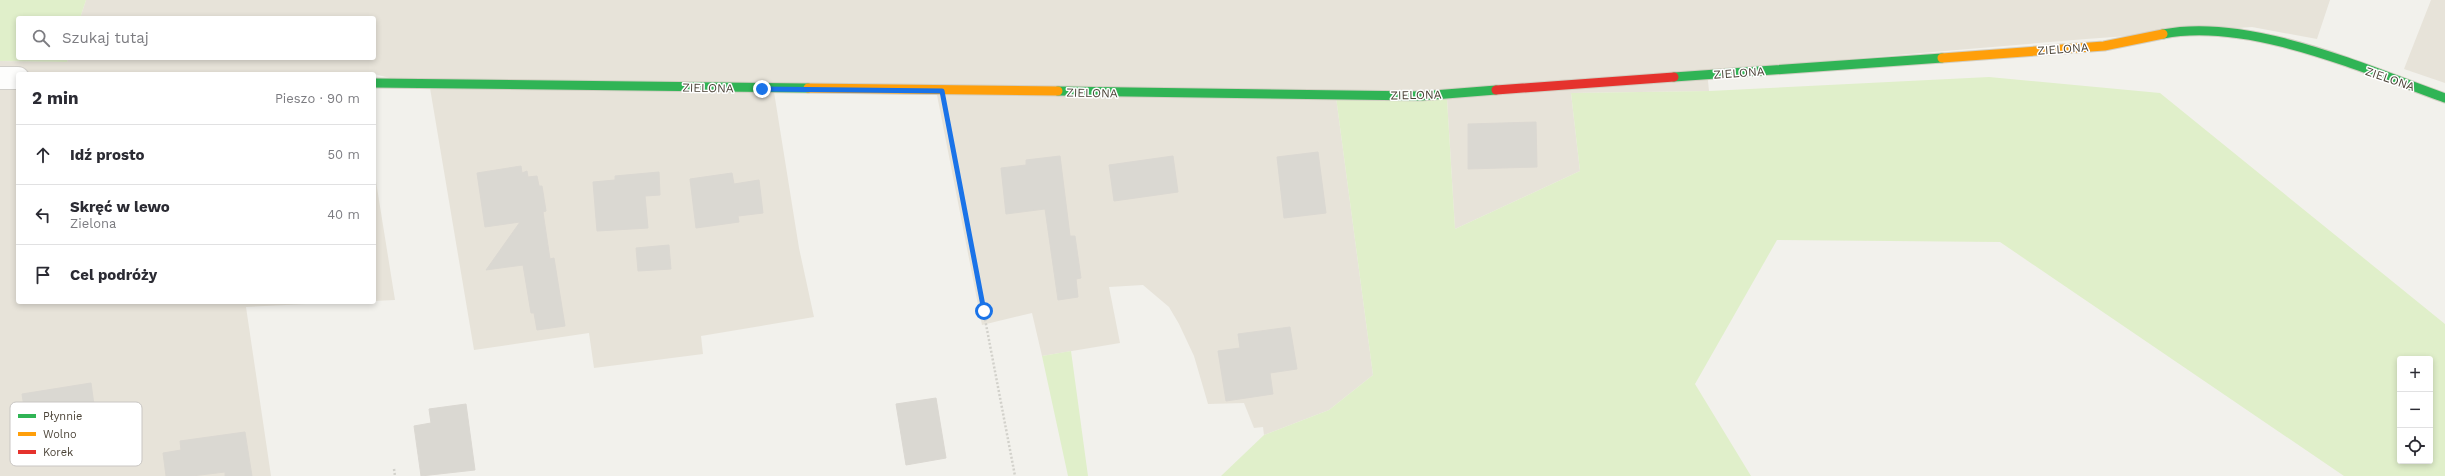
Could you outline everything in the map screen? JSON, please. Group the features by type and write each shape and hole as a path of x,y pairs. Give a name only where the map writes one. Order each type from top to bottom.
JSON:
{"street":[{"name":"ZIELONA","path":"376,83 1421,96 2104,46 2180,31 2251,35 2318,53 2445,98"},
{"path":"0,78 16,78"}],"path":[{"path":"942,91 1015,476"},
{"path":"394,469 395,476"}],"shaded area":[{"path":"86,0 2330,0 2317,39 2252,27 2086,39 1707,71 1709,91 1571,93 1580,171 1455,229 1447,99 1336,97 1373,375 1329,410 1264,435 1263,427 1254,428 1244,403 1208,404 1194,356 1179,324 1169,307 1143,285 1109,287 1120,343 1042,356 1032,313 982,325 937,95 774,92 799,248 814,317 701,336 703,354 594,368 589,333 474,350 430,88 376,74 376,72 16,72 16,304 307,304 246,307 271,476 0,476 0,61 376,60 376,16 81,16"},
{"path":"2431,0 2445,0 2445,83 2404,69"},
{"path":"376,181 395,300 376,301"}],"green space":[{"path":"0,0 86,0 81,16 16,16 16,60 68,60 67,62 0,61"},
{"path":"1989,77 2160,93 2445,324 2445,476 2344,476 2000,242 1777,240 1695,384 1751,476 1221,476 1264,435 1329,410 1373,375 1336,97 1447,99 1455,229 1580,171 1571,93 1709,91"},
{"path":"1071,351 1088,476 1068,476 1042,356"}],"building":[{"path":"1536,122 1537,167 1468,169 1468,124"},
{"path":"1318,152 1326,213 1284,218 1277,157"},
{"path":"1060,156 1070,236 1075,236 1081,278 1076,279 1078,297 1058,300 1045,209 1006,214 1001,168 1026,165 1026,160"},
{"path":"1173,156 1178,192 1114,201 1109,165"},
{"path":"521,166 522,173 527,171 528,177 537,176 539,186 542,186 546,211 543,212 550,259 554,258 565,326 537,330 534,313 531,313 523,265 486,270 520,222 485,227 477,173"},
{"path":"659,172 660,195 645,196 648,228 597,231 593,182 615,180 615,176"},
{"path":"732,173 734,184 759,180 763,213 738,216 739,222 696,228 690,179"},
{"path":"669,245 671,269 638,271 636,248"},
{"path":"1290,327 1297,369 1270,373 1273,394 1226,401 1218,351 1240,348 1238,334"},
{"path":"91,383 94,402 23,402 22,394"},
{"path":"936,398 946,458 906,465 896,404"},
{"path":"466,404 475,470 421,476 414,426 431,423 429,409"},
{"path":"245,432 252,476 225,476 225,472 192,476 166,476 163,453 181,450 180,441"}],"traffic: fast":[{"path":"2163,34 2196,31 2232,33 2269,39 2306,49 2379,73 2445,98"},
{"path":"1674,77 1942,58"},
{"path":"376,83 808,88"},
{"path":"1058,91 1421,96 1496,90"}],"traffic: slow":[{"path":"1942,58 2104,46 2163,34"},
{"path":"808,88 1058,91"}],"traffic: jam":[{"path":"1496,90 1674,77"}],"route":[{"path":"762,89 942,91 984,311"}]}
